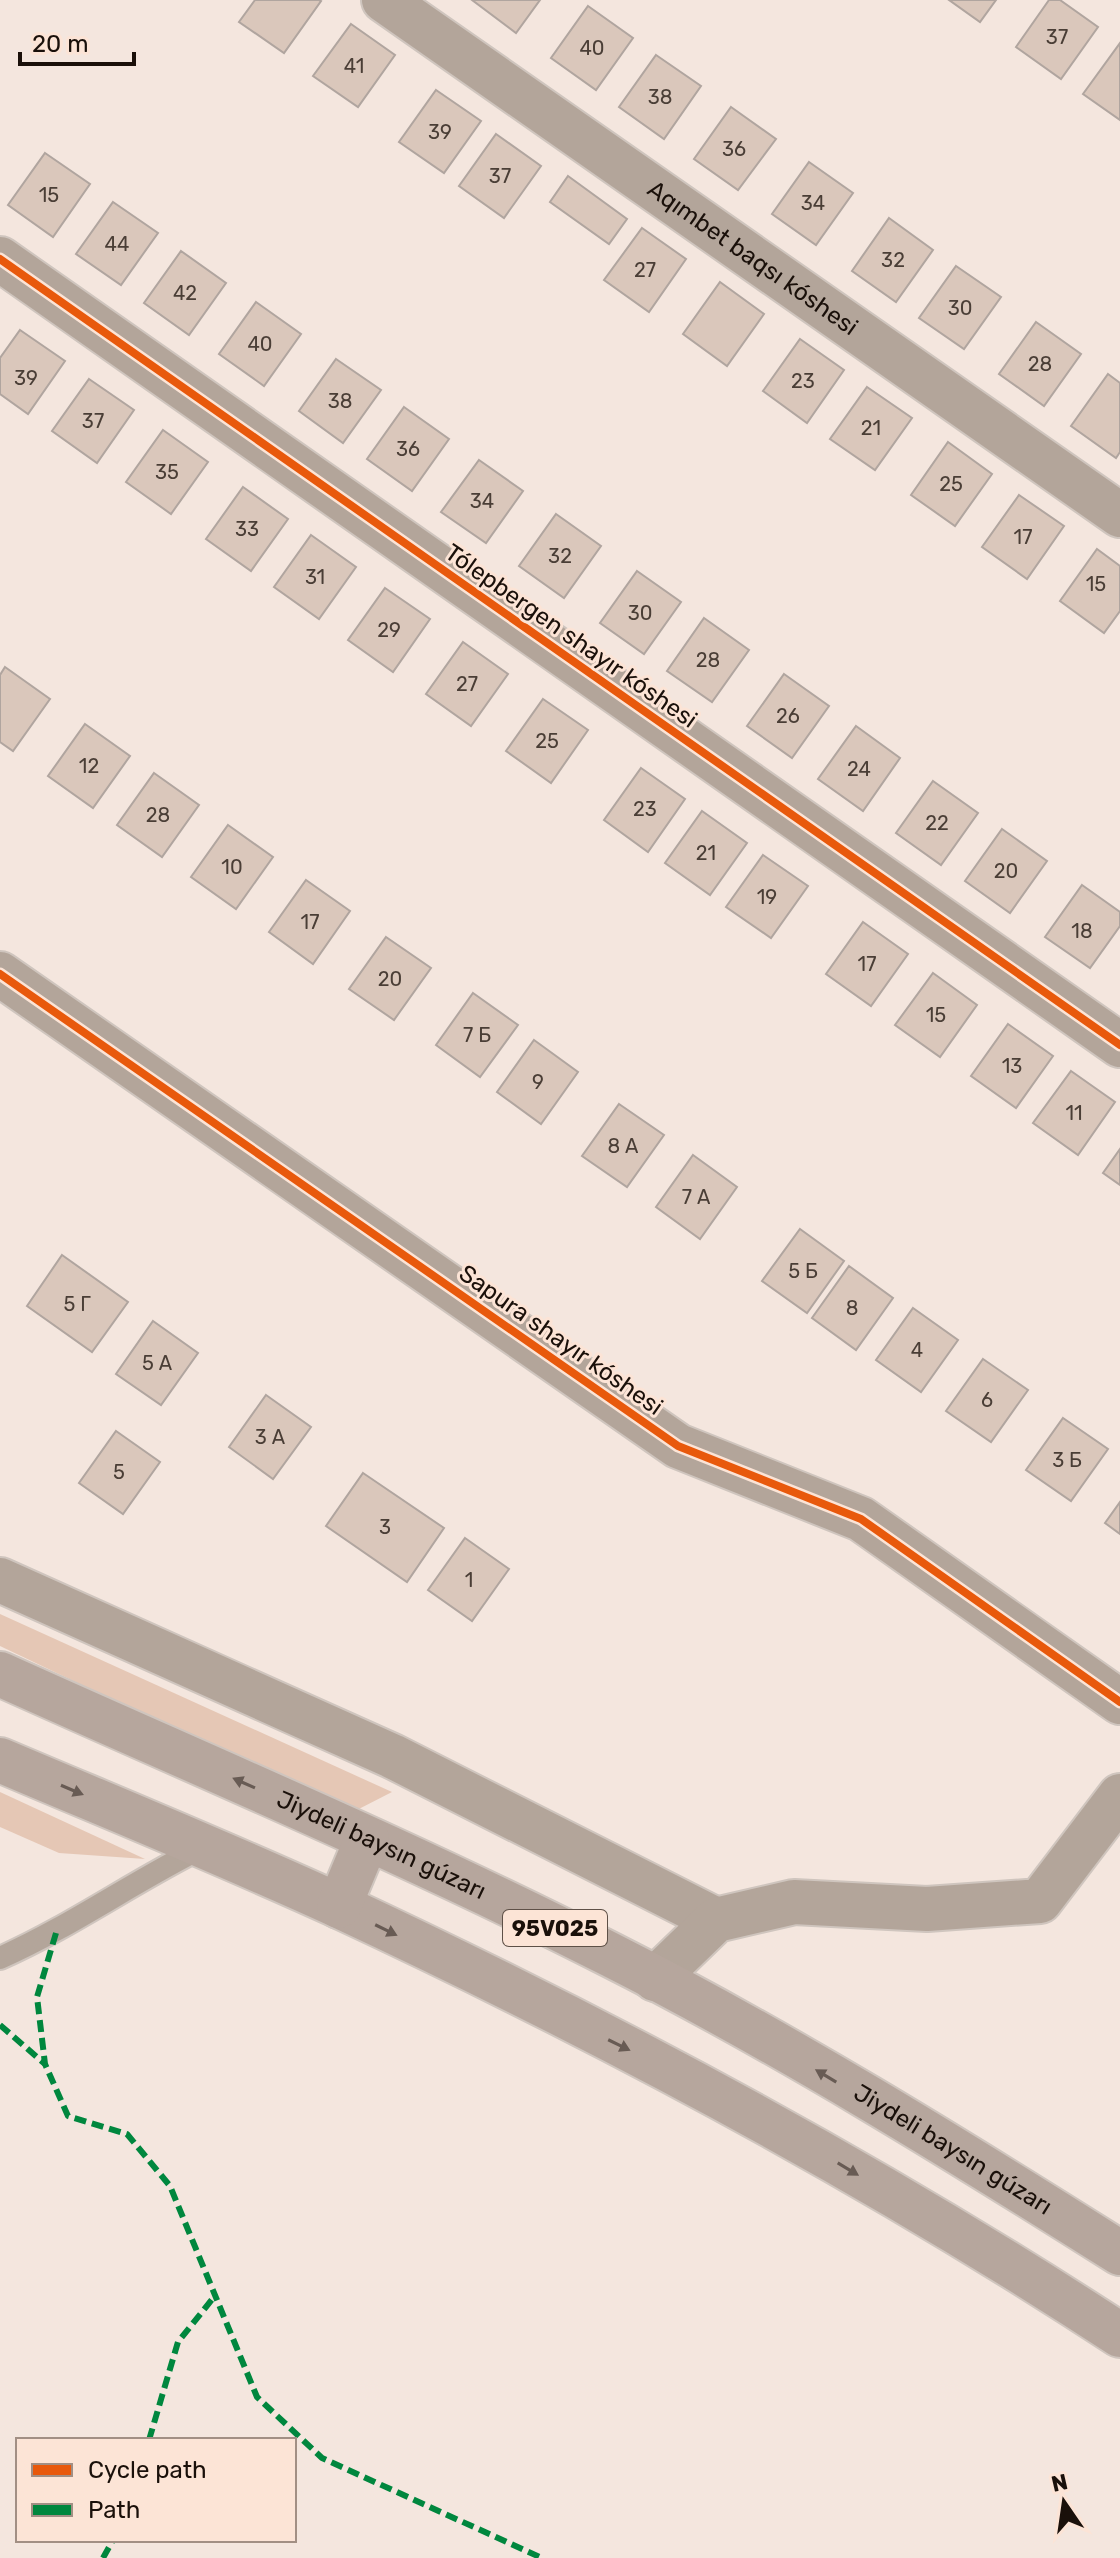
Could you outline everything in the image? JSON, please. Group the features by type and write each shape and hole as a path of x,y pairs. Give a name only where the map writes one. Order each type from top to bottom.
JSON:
{"main road":[{"name":"Jiydeli baysın gúzarı","path":"0,1674 367,1839 655,1979 753,2032 1102,2242"},
{"path":"0,1760 339,1906 703,2087 1057,2293 1120,2335"},
{"path":"339,1906 367,1839"}],"street":[{"name":"Aqımbet baqsı kóshesi","path":"384,0 1120,515"},
{"name":"Tólepbergen shayır kóshesi","path":"0,259 1120,1045"},
{"name":"Sapura shayır kóshesi","path":"0,974 678,1446 861,1519 1120,1702"},
{"path":"0,1580 392,1756 716,1920"},
{"path":"655,1979 716,1920 794,1902 927,1909 1040,1901 1120,1796"}],"lane":[{"path":"0,1958 56,1933 142,1877 205,1846"}],"shaded area":[{"path":"0,1614 392,1792 351,1813 0,1646"},
{"path":"0,1792 145,1859 59,1853 0,1827"}],"building":[{"path":"255,0 321,1 284,53 239,22"},
{"path":"472,0 540,0 516,33"},
{"path":"949,0 996,0 980,22"},
{"path":"1049,0 1060,0 1098,27 1061,79 1016,47"},
{"path":"588,6 633,38 596,90 551,58"},
{"path":"351,24 395,55 358,107 313,76"},
{"path":"1120,43 1120,120 1083,94"},
{"path":"656,55 701,86 664,139 619,107"},
{"path":"436,90 481,121 444,173 399,142"},
{"path":"731,107 776,139 738,190 694,159"},
{"path":"496,134 541,166 504,218 459,186"},
{"path":"45,153 90,184 53,237 8,205"},
{"path":"809,162 853,193 816,245 772,214"},
{"path":"568,176 627,219 609,244 550,202"},
{"path":"113,202 158,233 121,285 76,254"},
{"path":"889,218 933,250 896,302 852,271"},
{"path":"642,228 686,259 649,312 604,280"},
{"path":"181,251 226,283 189,335 144,303"},
{"path":"956,266 1001,297 964,349 919,318"},
{"path":"720,282 764,314 727,366 683,334"},
{"path":"256,302 301,334 264,386 219,354"},
{"path":"1036,322 1081,354 1044,406 999,374"},
{"path":"20,330 65,361 28,414 0,394 0,358"},
{"path":"800,339 844,370 807,423 763,391"},
{"path":"336,359 381,390 343,443 299,411"},
{"path":"1108,374 1120,383 1120,452 1116,458 1071,426"},
{"path":"89,379 134,410 97,463 52,431"},
{"path":"867,387 912,418 875,470 830,439"},
{"path":"404,407 449,439 412,491 367,459"},
{"path":"163,430 208,462 171,514 126,482"},
{"path":"948,442 992,474 955,526 911,495"},
{"path":"479,460 523,491 486,543 441,512"},
{"path":"243,487 288,519 251,571 206,539"},
{"path":"1019,495 1064,526 1027,579 982,547"},
{"path":"556,514 601,546 564,598 519,566"},
{"path":"311,535 356,567 319,619 274,587"},
{"path":"1097,549 1120,566 1120,611 1104,633 1060,601"},
{"path":"637,571 681,602 644,654 600,623"},
{"path":"385,588 430,619 393,672 348,640"},
{"path":"704,618 749,650 712,702 667,671"},
{"path":"463,642 508,674 471,726 426,694"},
{"path":"5,667 50,699 13,751 0,742 0,675"},
{"path":"784,674 829,706 792,758 747,726"},
{"path":"543,699 588,730 551,783 506,751"},
{"path":"85,724 130,756 93,808 48,776"},
{"path":"856,726 900,758 863,811 818,779"},
{"path":"641,768 685,799 648,852 604,820"},
{"path":"154,773 199,805 162,857 117,825"},
{"path":"933,781 978,813 941,865 896,833"},
{"path":"702,811 747,843 710,895 665,863"},
{"path":"228,825 273,857 236,909 191,877"},
{"path":"1002,829 1047,861 1010,913 965,881"},
{"path":"763,855 808,886 771,938 726,907"},
{"path":"306,880 350,911 313,964 269,932"},
{"path":"1082,885 1120,912 1120,926 1090,968 1045,937"},
{"path":"863,922 908,954 871,1006 826,974"},
{"path":"386,937 431,968 394,1020 349,989"},
{"path":"933,973 977,1005 940,1057 895,1025"},
{"path":"473,993 518,1025 480,1077 436,1045"},
{"path":"1008,1024 1053,1056 1016,1108 971,1076"},
{"path":"534,1040 578,1072 541,1124 497,1092"},
{"path":"1071,1071 1115,1102 1078,1155 1033,1123"},
{"path":"619,1104 664,1135 627,1187 582,1156"},
{"path":"1120,1149 1120,1185 1103,1173"},
{"path":"693,1155 737,1187 700,1239 656,1207"},
{"path":"800,1229 844,1261 807,1313 762,1281"},
{"path":"62,1255 128,1302 92,1352 27,1306"},
{"path":"849,1266 893,1298 856,1350 812,1318"},
{"path":"913,1308 958,1340 921,1392 876,1360"},
{"path":"153,1321 198,1353 161,1405 116,1374"},
{"path":"983,1359 1028,1390 991,1442 946,1411"},
{"path":"266,1395 311,1427 273,1479 229,1447"},
{"path":"1063,1418 1108,1449 1071,1501 1026,1470"},
{"path":"116,1431 160,1462 123,1514 79,1483"},
{"path":"363,1473 444,1528 407,1582 326,1526"},
{"path":"1120,1502 1120,1534 1105,1523"},
{"path":"465,1538 509,1569 472,1621 428,1590"}],"marked path":[{"path":"56,1933 37,1997 45,2064 68,2116 127,2134 170,2186 257,2397 322,2458 542,2558"},
{"path":"0,2025 45,2064"},
{"path":"150,2438 178,2342 214,2297"},
{"path":"103,2558 112,2542"}],"cycle path":[{"path":"0,259 1120,1045"},
{"path":"0,974 678,1446 861,1519 1120,1702"}]}
